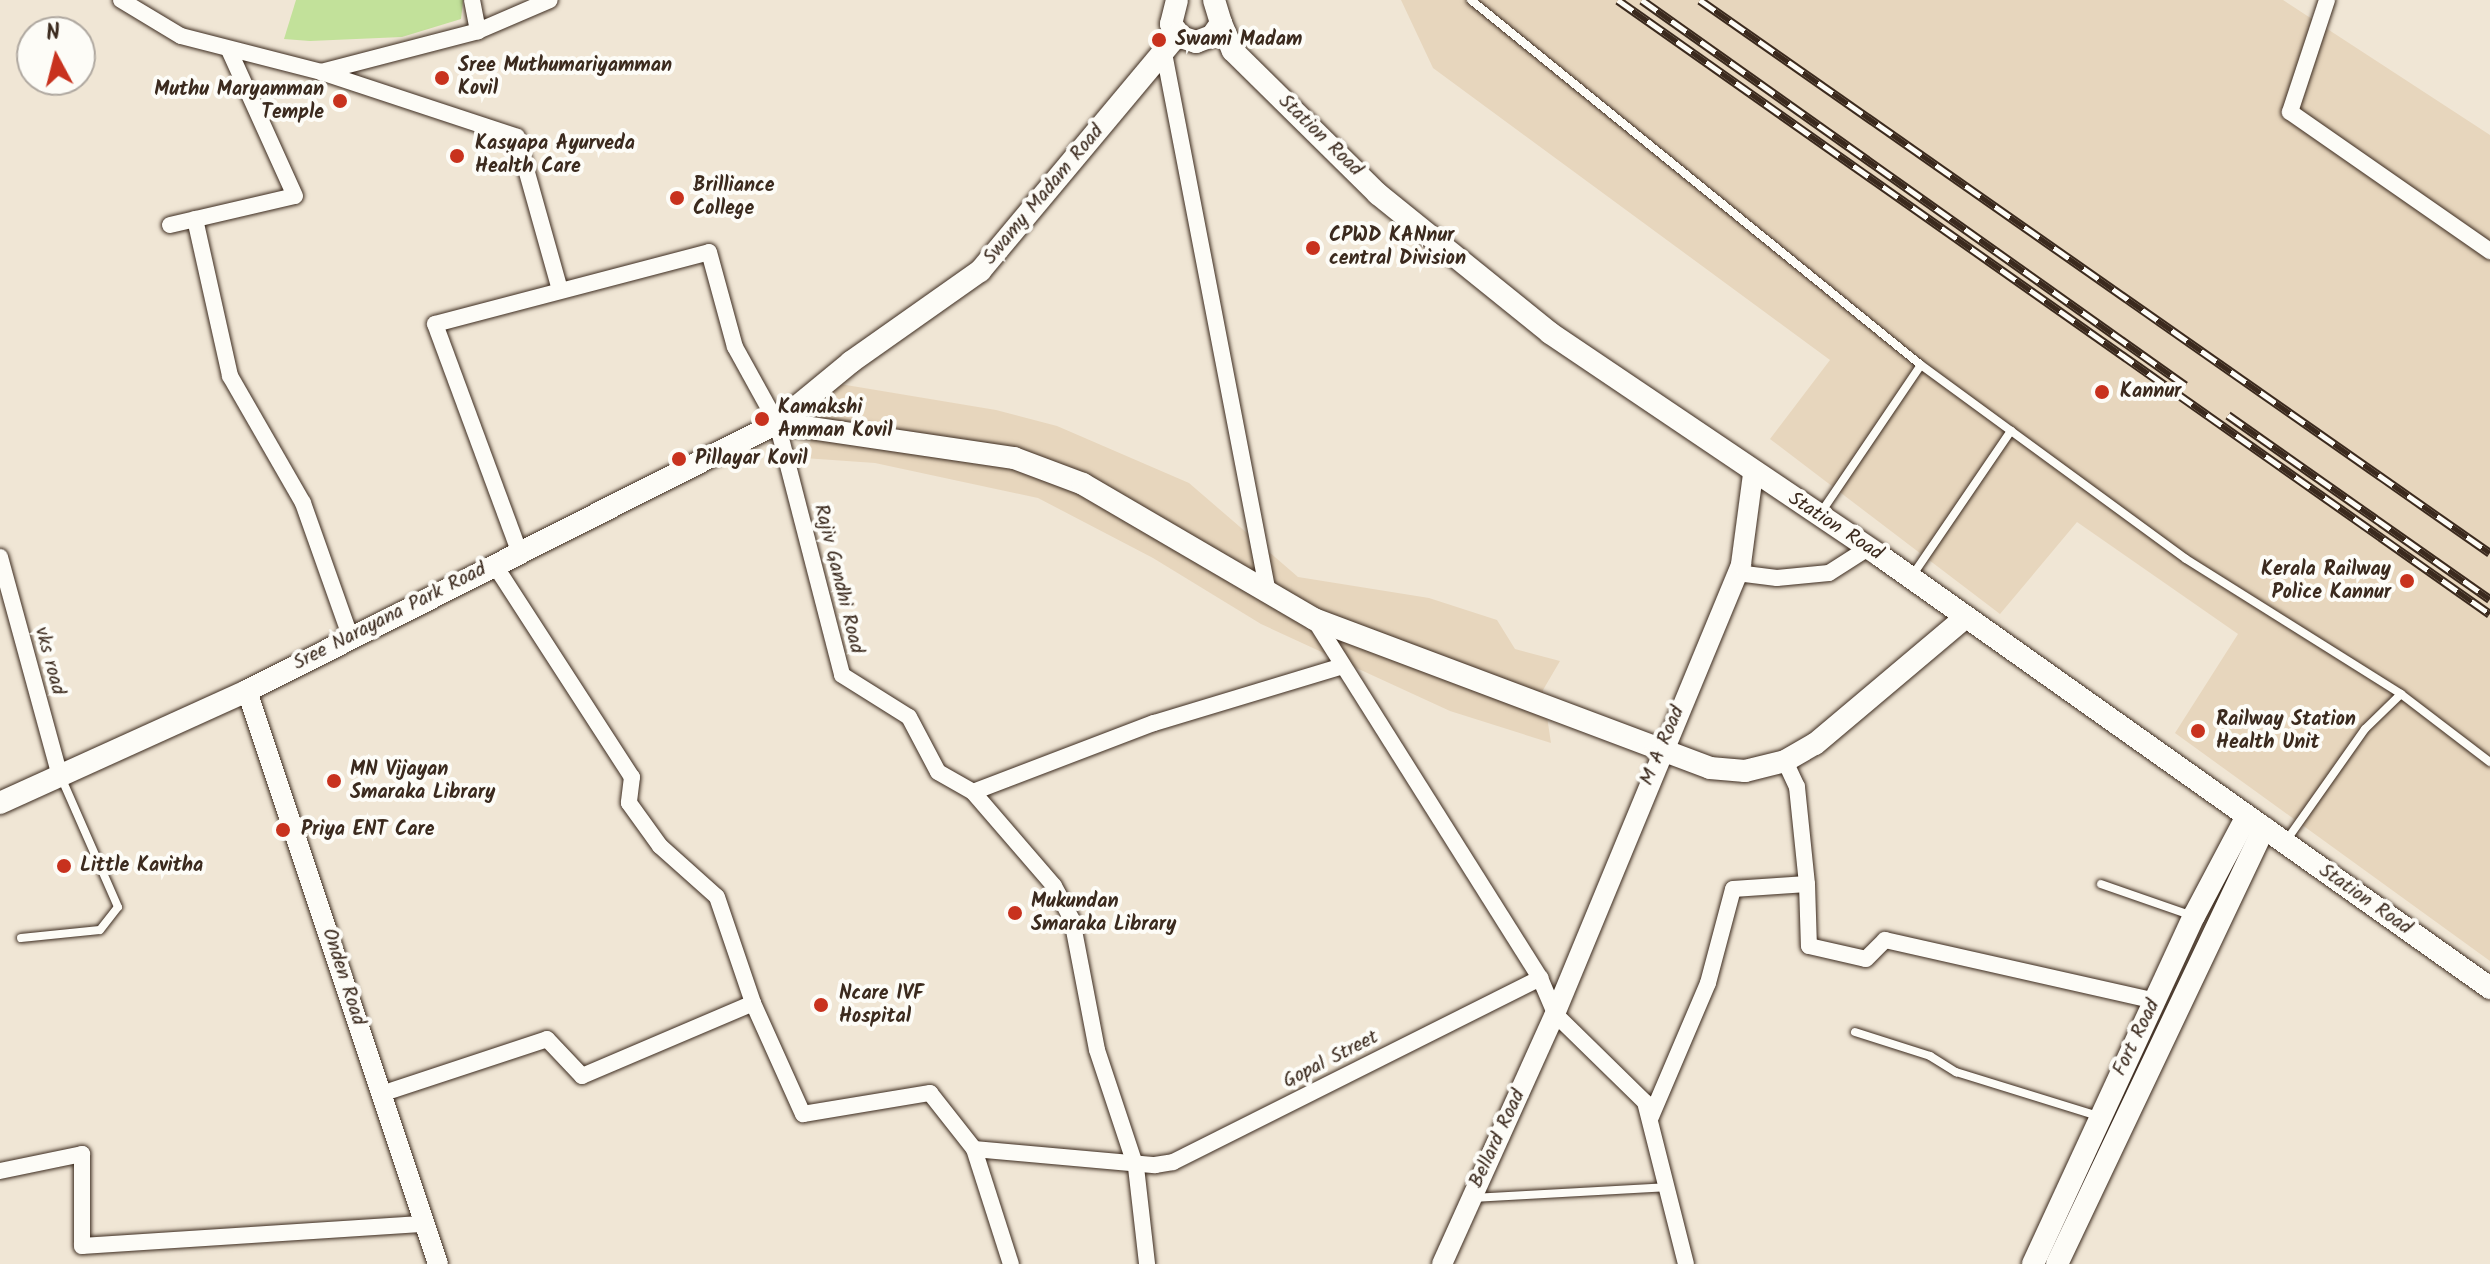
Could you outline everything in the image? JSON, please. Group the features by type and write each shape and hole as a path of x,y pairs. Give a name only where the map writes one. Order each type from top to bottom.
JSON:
{"main road":[{"name":"Station Road","path":"1214,0 1233,51 1378,194 1550,333 1818,518 1868,548 2490,988"},
{"path":"1175,1 1171,24 1178,34 1188,41 1205,40 1233,51"},
{"path":"1205,40 1221,23"},
{"name":"Swamy Madam Road","path":"777,423 851,362 980,271 1178,34"},
{"path":"777,423 1014,458 1083,484 1314,619 1659,752 1710,768 1745,771 1785,761 1815,744 1966,617"},
{"name":"Sree Narayana Park Road","path":"0,803 247,691 519,551 705,463 777,423"},
{"name":"Fort Road","path":"2033,1264 2194,916 2256,822"},
{"name":"Fort Road","path":"2057,1264 2080,1220 2256,822"},
{"path":"2056,1211 2080,1220"}],"street":[{"path":"121,0 181,36 321,72 517,137 560,290 435,324 519,551"},
{"path":"472,0 478,31"},
{"path":"321,72 478,31 550,0"},
{"path":"2327,0 2290,112 2490,251"},
{"path":"170,225 295,196 229,50"},
{"path":"1164,53 1268,593"},
{"path":"195,219 230,376 303,503 350,636"},
{"name":"Rajiv Gandhi Road","path":"560,290 709,252 735,347 777,423 842,675 909,717 938,772 973,792 1054,886 1072,920 1097,1050 1136,1167 1147,1264"},
{"name":"M A Road","path":"1555,1014 1659,752 1737,573 1753,474"},
{"path":"1737,573 1777,578 1829,573 1868,548"},
{"name":"vks road","path":"0,557 60,776"},
{"path":"494,564 632,777 629,803 660,846 717,897 753,1003 803,1114 930,1093 974,1149 1011,1264"},
{"path":"1314,619 1540,978 1555,1014 1645,1102 1686,1264"},
{"path":"973,792 1154,723 1343,666"},
{"name":"Onden Road","path":"247,691 438,1264"},
{"path":"1785,761 1797,787 1807,884 1809,946 1866,959 1885,940 2155,1001"},
{"path":"1650,1119 1708,983 1733,889 1807,884"},
{"name":"Gopal Street","path":"974,1149 1136,1167 1173,1162 1540,978"},
{"path":"381,1094 547,1039 582,1076 753,1003"},
{"name":"Bellard Road","path":"1442,1264 1555,1014"},
{"path":"0,1171 82,1154 82,1246 424,1224"}],"lane":[{"path":"1471,0 1921,365 2186,559 2401,694 2490,762"},
{"path":"1818,518 1921,365"},
{"path":"1911,578 2011,431"},
{"path":"2284,843 2365,729 2401,694"},
{"path":"21,938 100,930 118,907 60,776"},
{"path":"2101,884 2194,916"},
{"path":"1855,1032 1930,1056 1956,1072 2099,1116"},
{"path":"1470,1198 1667,1187"}],"shaded area":[{"path":"1401,0 2283,0 2490,135 2490,961 2175,733 2238,634 2077,522 2000,614 1770,439 1830,360 1433,68"},
{"path":"834,383 996,410 1057,426 1189,483 1298,577 1429,598 1497,620 1515,649 1560,661 1543,690 1551,743 1450,711 1261,624 1153,558 1038,498 875,463 804,458"}],"green space":[{"path":"296,0 463,2 461,19 402,37 310,41 284,39"}],"railway":[{"path":"1618,0 2490,614"},
{"path":"1642,0 2185,385"},
{"path":"1700,0 2490,553"},
{"path":"2228,415 2490,599"}],"place":[{"name":"Swami Madam","path":"1159,40"},
{"name":"Sree Muthumariyamman Kovil","path":"442,78"},
{"name":"Muthu Maryamman Temple","path":"340,101"},
{"name":"Kasyapa Ayurveda Health Care","path":"457,156"},
{"name":"Brilliance College","path":"677,198"},
{"name":"CPWD KANnur central Division","path":"1313,248"},
{"name":"Kannur","path":"2102,392"},
{"name":"Kamakshi Amman Kovil","path":"762,419"},
{"name":"Pillayar Kovil","path":"679,459"},
{"name":"Kerala Railway Police Kannur","path":"2407,581"},
{"name":"Railway Station Health Unit","path":"2198,731"},
{"name":"MN Vijayan Smaraka Library","path":"334,781"},
{"name":"Priya ENT Care","path":"283,830"},
{"name":"Little Kavitha","path":"64,866"},
{"name":"Mukundan Smaraka Library","path":"1015,913"},
{"name":"Ncare IVF Hospital","path":"821,1005"}]}
